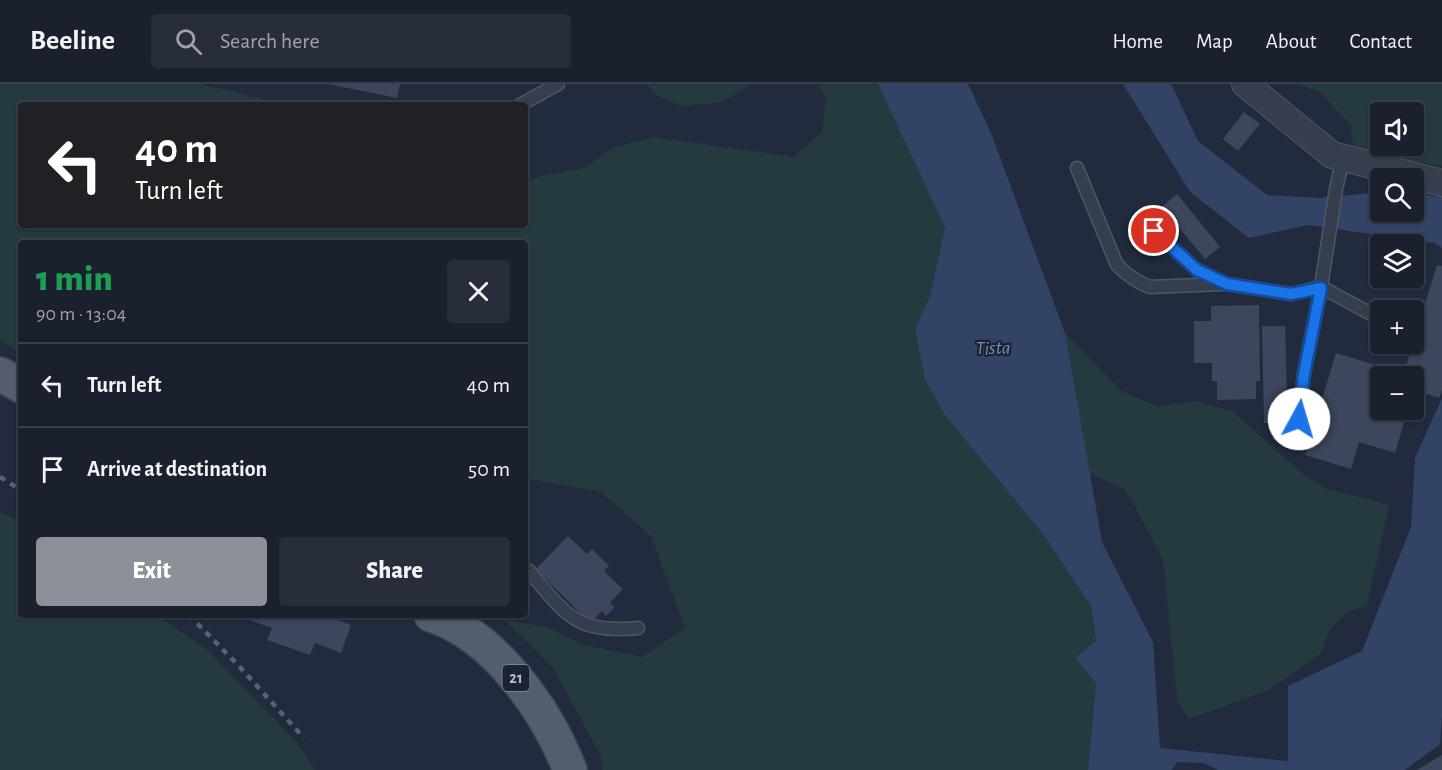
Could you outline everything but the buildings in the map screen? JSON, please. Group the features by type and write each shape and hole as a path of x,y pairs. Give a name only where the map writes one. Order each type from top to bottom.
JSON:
{"main road":[{"path":"0,374 18,384"},
{"name":"21","path":"440,618 466,633 488,650 516,677 555,734 570,770"}],"street":[{"path":"1245,84 1332,156 1442,183"}],"lane":[{"path":"525,102 558,84"},
{"path":"1299,419 1304,374 1343,158"},
{"path":"1077,168 1117,265 1140,284 1150,287 1227,284 1291,294 1321,288 1370,313"},
{"path":"1154,231 1197,270 1227,284"},
{"path":"528,570 563,612 586,625 612,631 638,628"}],"green space":[{"path":"0,84 201,84 275,102 18,102 18,228 528,228 528,181 545,175 585,168 612,148 653,137 794,157 822,132 826,98 817,84 878,84 945,228 930,296 915,329 991,471 1043,534 1091,606 1096,641 1096,683 1088,770 602,770 601,756 552,666 503,619 549,628 584,645 642,657 685,628 651,536 601,492 528,479 528,240 18,240 18,351 0,340"},
{"path":"648,84 751,84 723,102 680,106 654,94"},
{"path":"1295,84 1442,84 1442,166 1382,156 1424,156 1424,102 1370,102 1370,154 1353,145 1351,125 1320,92"},
{"path":"1065,333 1123,392 1158,406 1197,401 1232,411 1304,475 1327,489 1389,505 1367,606 1349,611 1330,629 1321,653 1269,690 1189,719 1177,700 1163,560 1124,489 1087,472"},
{"path":"0,512 18,521 18,618 161,618 206,649 297,742 315,770 0,770"}],"water":[{"name":"Tista","path":"878,84 968,84 991,133 1065,333 1102,542 1153,642 1160,748 1288,761 1288,686 1362,651 1411,527 1415,458 1442,398 1442,716 1440,744 1405,770 1218,770 1204,763 1177,762 1172,770 1088,770 1096,683 1075,658 1096,641 1091,606 1043,534 945,415 925,379 915,329 930,296 945,228"},
{"path":"1123,84 1171,84 1198,141 1267,195 1320,198 1370,193 1370,222 1424,222 1424,195 1442,197 1442,248 1434,243 1424,242 1424,234 1371,234 1308,225 1249,238 1190,192"}],"railway":[{"path":"0,477 18,488"},
{"path":"192,618 304,738"}],"route":[{"path":"1154,231 1197,270 1227,284 1291,294 1321,288 1304,374 1299,419"}]}
